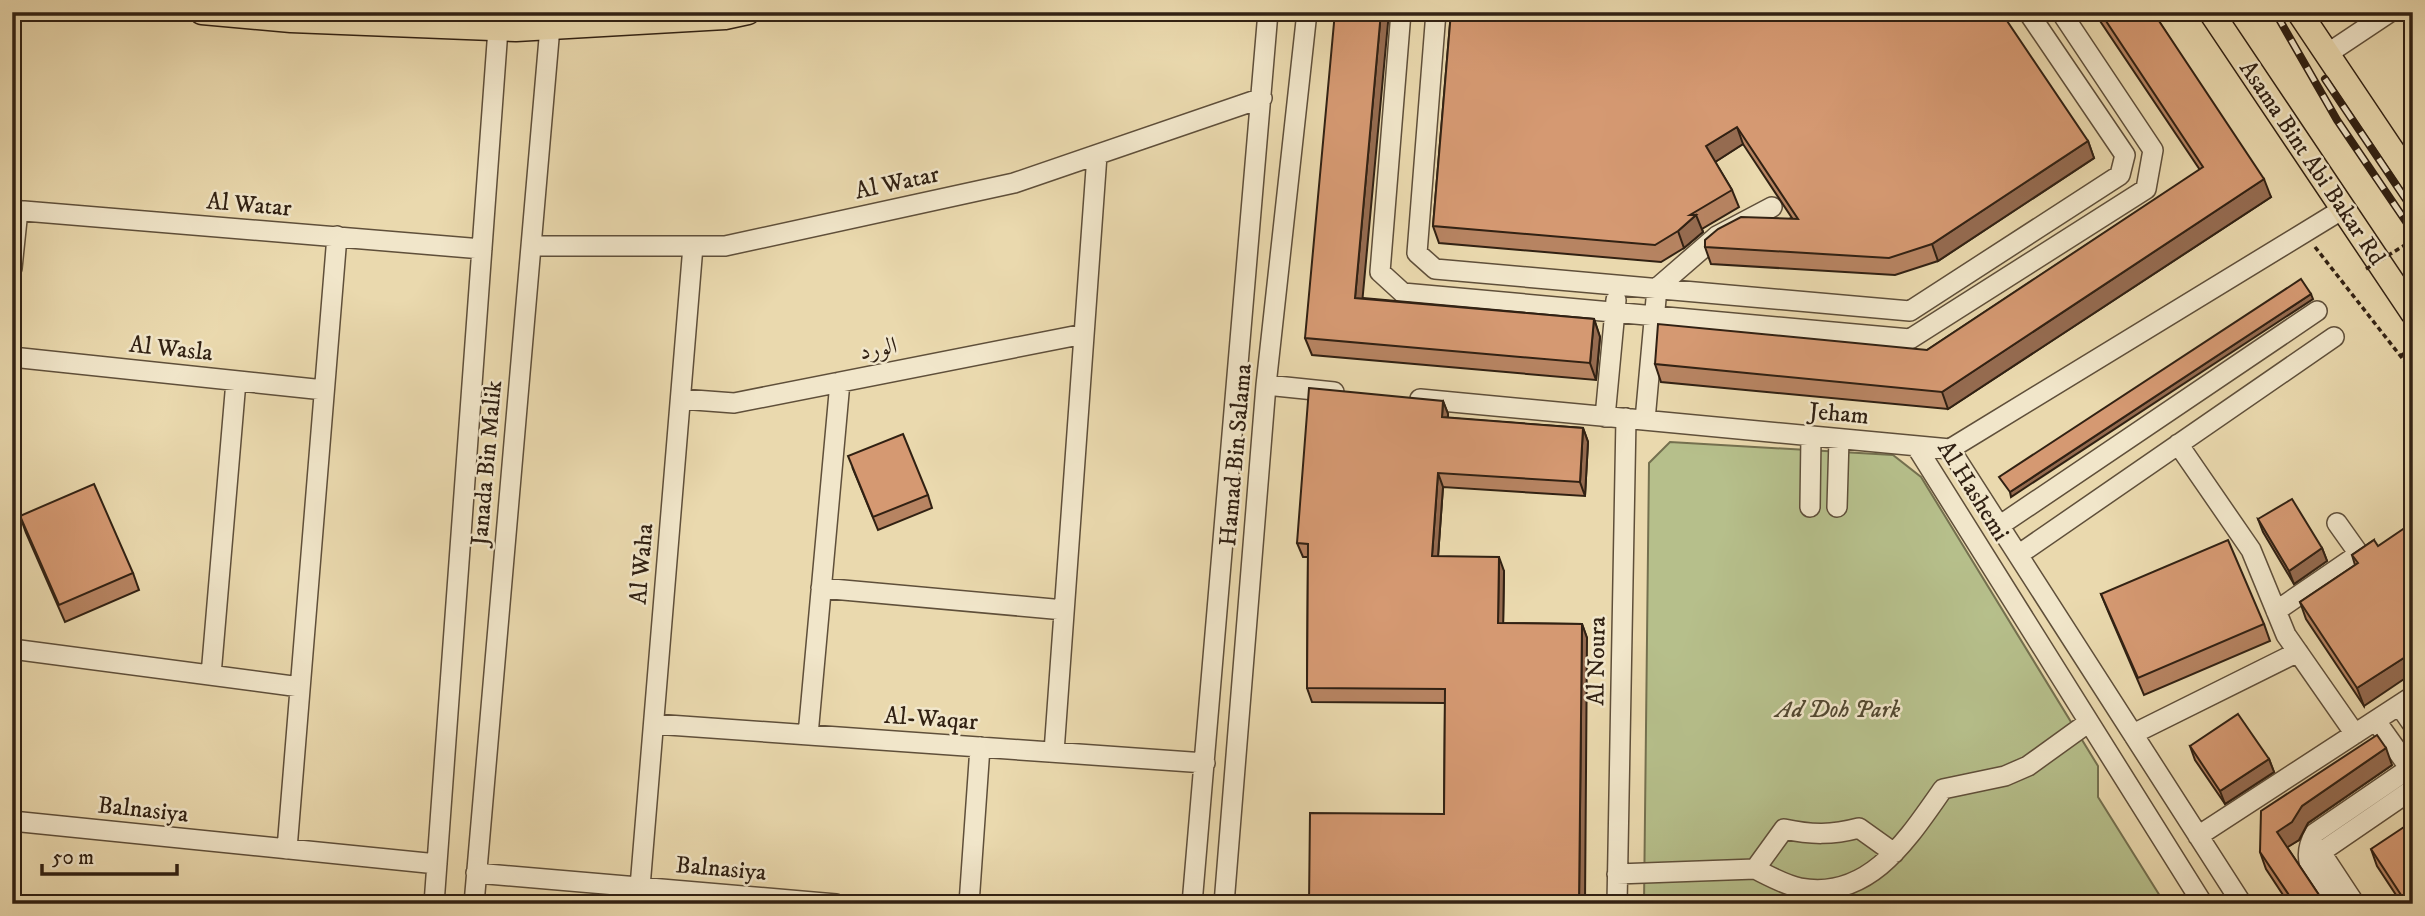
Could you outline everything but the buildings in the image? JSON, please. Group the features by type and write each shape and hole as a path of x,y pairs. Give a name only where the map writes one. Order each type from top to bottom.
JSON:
{"main road":[{"path":"202,12 291,20 498,29 725,17 748,12"},
{"name":"Asama Bint Abi Bakar Rd","path":"2211,12 2413,313"},
{"path":"2299,12 2411,177"}],"street":[{"name":"Hamad Bin Salama","path":"1192,904 1268,12"},
{"name":"Hamad Bin Salama","path":"1224,904 1266,385 1307,12"},
{"path":"1401,12 1380,272 1404,293 1910,339 2146,189 2153,150 2061,12"},
{"path":"1436,12 1417,253 1435,269 1910,311 2120,175 2125,155 2028,12"},
{"path":"2327,54 2390,12"},
{"name":"Janada Bin Malik","path":"474,904 550,27"},
{"name":"Janada Bin Malik","path":"434,904 498,29"},
{"name":"Al Watar","path":"531,246 725,246 1014,183 1262,98"},
{"path":"1054,752 1097,155"},
{"path":"1657,288 1717,236 1772,207"},
{"path":"1950,449 2343,209"},
{"name":"Al Watar","path":"15,210 482,249"},
{"path":"12,268 15,210"},
{"path":"287,849 337,236"},
{"name":"Al Waha","path":"640,887 693,246"},
{"path":"1605,416 1617,285"},
{"name":"Al Noura","path":"1617,904 1635,419 1657,288"},
{"path":"1999,526 2317,312"},
{"name":"الورد","path":"681,399 734,402 1084,334"},
{"path":"2018,555 2334,337"},
{"name":"Al Wasla","path":"12,357 324,390"},
{"path":"211,675 236,380"},
{"path":"808,735 840,382"},
{"path":"1266,385 1347,393"},
{"name":"Jeham","path":"1401,398 1950,449"},
{"path":"1810,507 1811,436"},
{"path":"1837,507 1839,439"},
{"path":"2178,444 2251,550 2286,635 2356,734"},
{"name":"Al Hashemi","path":"2203,904 1916,446 1950,449 2242,904"},
{"path":"2276,611 2359,554 2337,523"},
{"path":"821,588 1064,610"},
{"path":"12,649 300,687"},
{"path":"2133,734 2298,652"},
{"path":"2198,836 2406,701 2413,725"},
{"path":"2333,904 2308,865 2308,845 2315,833 2412,769 2376,721"},
{"path":"1617,874 1755,869 1775,880 1801,888 1834,888 1864,879 1914,831 1943,789 2005,776 2028,766 2089,722"},
{"name":"Al-Waqar","path":"654,724 1205,762"},
{"path":"969,904 980,747"},
{"path":"2356,904 2324,857 2324,850 2413,789"},
{"name":"Balnasiya","path":"12,821 437,864"},
{"path":"1755,869 1784,830 1811,835 1833,835 1859,828 1894,853"},
{"name":"Balnasiya","path":"477,873 836,904"}],"path":[{"path":"2304,232 2413,372"},
{"path":"2366,269 2413,240"},
{"path":"2400,355 2413,348"}],"green space":[{"name":"Ad Doh Park","path":"1670,442 1893,455 1921,477 2098,766 2098,797 2165,904 1644,904 1649,463"}],"railway":[{"path":"2275,12 2337,120 2413,232"},
{"path":"2325,79 2413,210"}]}
